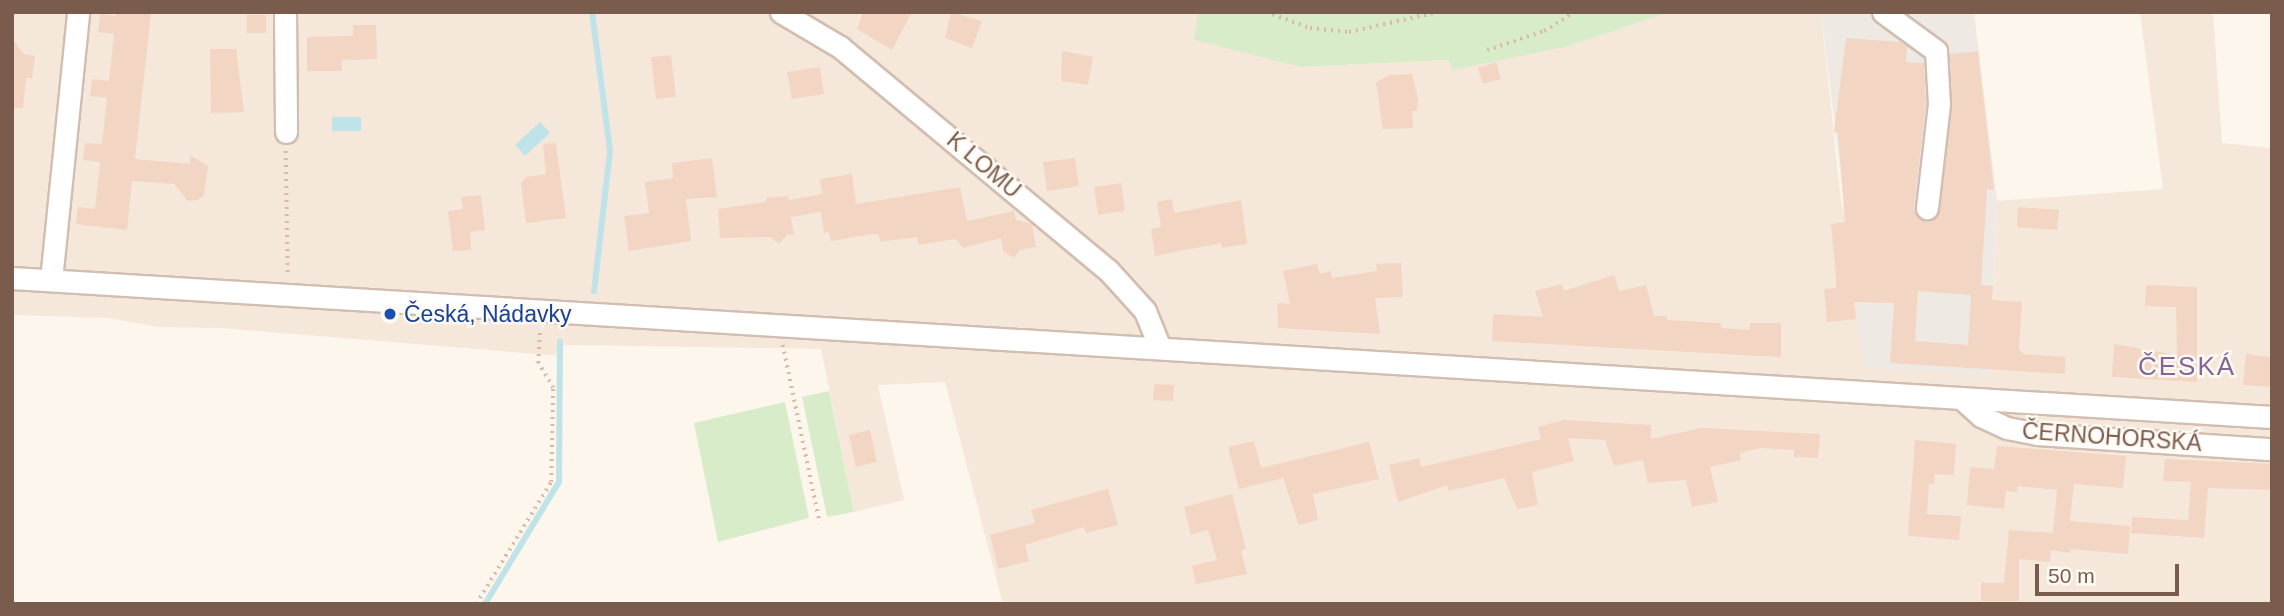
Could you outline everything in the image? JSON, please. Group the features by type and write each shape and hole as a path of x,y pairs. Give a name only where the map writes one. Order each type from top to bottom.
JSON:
{"street":[{"path":"51,280 78,12"},
{"path":"285,12 286,132"},
{"name":"K LOMU","path":"781,12 840,47 1108,270 1145,311 1159,345"},
{"path":"1883,12 1936,51 1939,104 1927,208"},
{"path":"12,278 781,326 1159,345 2272,417"},
{"name":"ČERNOHORSKÁ","path":"1961,398 1981,416 2007,428 2037,434 2272,449"}],"path":[{"path":"1266,12 1310,29 1349,32 1438,12"},
{"path":"1487,50 1544,31 1574,12"},
{"path":"286,132 288,278"},
{"path":"476,604 551,482 553,388 538,363 541,311"},
{"path":"781,326 783,354 820,523"}],"shaded area":[{"path":"12,12 1198,12 1195,40 1301,67 1448,60 1569,46 1670,12 1821,12 1841,202 1847,222 1990,374 1997,201 2163,189 2140,12 2213,12 2222,143 2272,148 2272,604 1003,604 945,382 878,385 904,500 854,512 821,349 564,345 561,356 220,328 158,327 109,318 12,315"},
{"path":"1821,12 1974,12 1997,201 1990,375 1864,368"}],"green space":[{"path":"1198,12 1670,12 1569,46 1453,70 1448,60 1301,67 1194,40"},
{"path":"829,391 854,512 827,517 802,397"},
{"path":"785,402 809,518 718,542 694,423"}],"water":[{"path":"332,117 361,117 361,131 332,131"},
{"path":"540,122 550,133 525,156 515,145"}],"building":[{"path":"117,12 151,12 135,159 190,164 190,155 208,166 204,196 197,200 188,201 174,184 132,181 127,230 76,224 78,207 95,209 100,162 83,160 85,143 102,144 107,98 90,96 92,79 109,81 114,34 98,32 100,14 116,16"},
{"path":"863,12 912,12 892,50 857,29"},
{"path":"951,12 982,21 972,48 945,38"},
{"path":"247,15 266,15 266,33 247,33"},
{"path":"353,25 376,25 377,59 342,60 342,71 307,71 307,37 353,36"},
{"path":"1846,38 1901,42 1907,46 1906,62 1924,63 1926,104 1914,206 1919,218 1926,221 1940,210 1952,105 1950,54 1978,51 1994,190 1987,189 1981,285 1993,286 1992,300 2022,302 2019,349 2023,354 2065,357 2065,374 1890,363 1894,303 1854,302 1856,319 1827,322 1824,289 1836,288 1831,224 1845,222 1838,133 1834,132","holes":["1918,291 1971,295 1968,345 1915,341"]},
{"path":"12,39 24,54 35,56 32,78 26,78 23,108 12,108"},
{"path":"210,49 236,49 244,112 211,113"},
{"path":"1062,51 1093,57 1088,85 1061,81"},
{"path":"671,55 676,97 656,99 651,57"},
{"path":"1496,62 1501,79 1483,84 1478,68"},
{"path":"820,67 824,94 792,99 787,72"},
{"path":"1412,74 1418,99 1417,111 1412,111 1413,128 1383,129 1376,82 1390,75"},
{"path":"556,143 566,218 526,223 521,183 526,177 546,174 543,144"},
{"path":"712,158 717,197 686,199 691,241 629,251 624,216 649,213 645,182 673,178 672,163"},
{"path":"1075,158 1079,186 1047,191 1043,162"},
{"path":"852,174 856,204 960,187 967,221 1014,211 1016,220 1032,224 1036,247 1020,250 1014,258 1003,251 1001,238 963,248 956,239 918,245 917,237 880,242 879,235 873,234 831,241 829,232 824,233 821,212 791,217 794,235 787,235 779,244 771,237 720,238 718,209 766,202 766,198 788,196 789,200 822,194 820,179"},
{"path":"1121,183 1125,211 1098,215 1094,187"},
{"path":"481,195 485,230 470,232 471,250 453,251 448,211 463,209 461,197"},
{"path":"1172,199 1174,213 1241,200 1247,244 1222,248 1221,243 1155,256 1151,229 1161,227 1157,202"},
{"path":"2018,207 2059,210 2057,230 2017,227"},
{"path":"1401,263 1403,297 1375,298 1380,334 1278,328 1277,303 1290,304 1283,271 1317,264 1320,274 1330,271 1332,278 1377,271 1376,264"},
{"path":"1614,275 1619,291 1646,285 1654,316 1667,316 1667,320 1720,323 1722,328 1749,330 1750,323 1781,323 1781,357 1492,341 1493,314 1543,317 1535,291 1562,284 1564,291"},
{"path":"2146,285 2197,287 2197,382 2112,377 2114,344 2177,355 2176,307 2145,306"},
{"path":"2246,354 2272,357 2272,387 2243,385"},
{"path":"1154,384 1174,385 1173,401 1153,400"},
{"path":"1564,420 1651,425 1651,439 1701,428 1820,434 1818,458 1794,457 1794,450 1761,448 1740,453 1741,460 1710,467 1718,502 1692,507 1686,480 1648,483 1643,460 1614,466 1605,440 1568,438 1574,461 1532,472 1538,505 1517,509 1504,478 1449,491 1447,485 1398,502 1389,465 1419,458 1421,467 1541,439 1538,427"},
{"path":"870,430 877,462 856,467 849,435"},
{"path":"1915,440 1956,444 1954,475 1935,474 1934,484 1929,484 1927,514 1961,516 1959,540 1908,536"},
{"path":"1254,441 1261,468 1369,442 1379,479 1313,494 1318,520 1299,525 1283,478 1239,489 1228,447"},
{"path":"1997,446 2126,456 2123,488 2074,484 2070,521 2130,526 2128,554 2070,549 2070,553 2051,550 2050,562 2019,559 2019,601 1981,601 1981,583 2004,583 2009,530 2053,533 2057,490 2018,486 2017,492 2006,491 2004,509 1967,505 1970,467 1994,469"},
{"path":"2165,459 2272,464 2272,490 2208,488 2204,538 2131,533 2132,517 2188,520 2191,482 2163,481"},
{"path":"1108,489 1118,525 1086,533 1084,527 1025,545 1029,561 998,569 990,535 1035,523 1031,510"},
{"path":"1232,494 1246,549 1241,551 1247,574 1196,584 1192,566 1217,560 1208,530 1191,535 1184,507"}],"waterway":[{"path":"592,12 610,151 594,291"},
{"path":"485,604 559,482 560,342"}],"place":[{"name":"Česká, Nádavky","path":"390,314"}],"district":[{"name":"ČESKÁ","path":"2187,367"}]}
